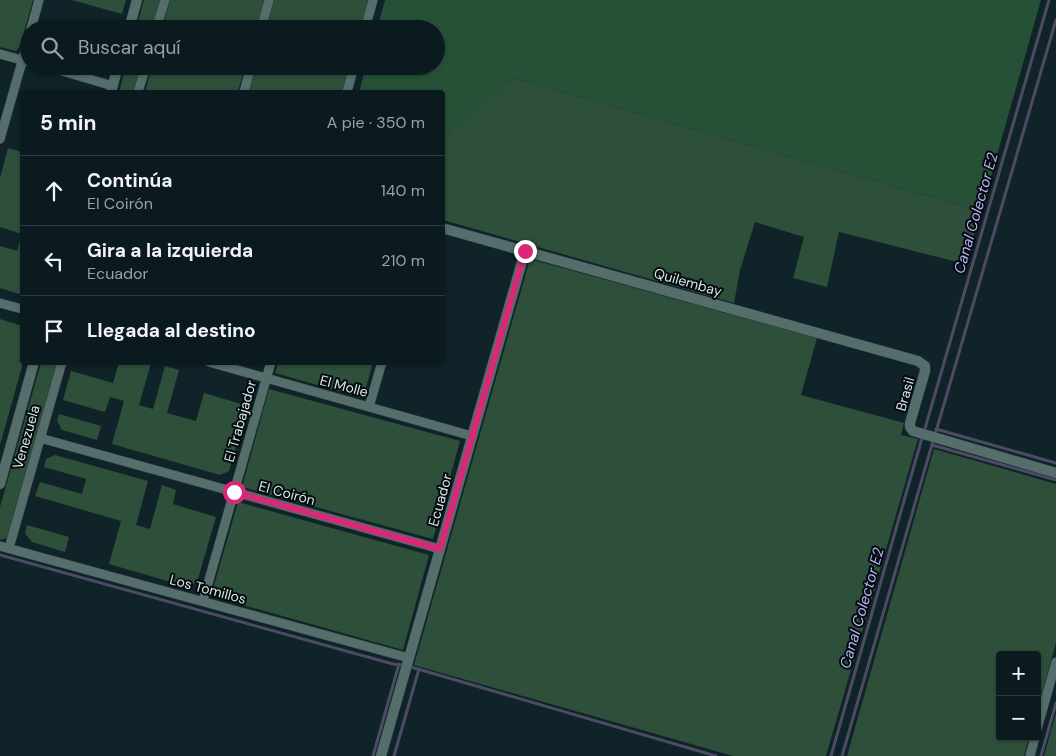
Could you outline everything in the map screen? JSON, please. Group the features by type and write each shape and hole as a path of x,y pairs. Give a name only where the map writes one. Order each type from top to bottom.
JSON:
{"street":[{"path":"33,20 39,0"},
{"path":"131,20 137,0"},
{"path":"158,20 164,0"},
{"path":"263,20 269,0"},
{"path":"367,20 373,0"},
{"path":"0,54 20,59"},
{"path":"0,139 21,75"},
{"path":"71,75 112,89 116,75"},
{"path":"139,90 143,75"},
{"path":"245,90 249,75"},
{"path":"348,90 352,75"},
{"name":"Quilembay","path":"445,229 918,361 925,366"},
{"name":"Ecuador","path":"381,756 525,251"},
{"path":"0,303 20,308"},
{"name":"Venezuela","path":"0,484 33,365"},
{"name":"Venezuela","path":"5,547 61,365"},
{"name":"El Molle","path":"219,365 472,436"},
{"name":"El Trabajador","path":"203,602 270,365"},
{"path":"369,407 381,365"},
{"name":"Brasil","path":"925,366 925,373 910,423 911,430 1056,473"},
{"name":"El Coirón","path":"40,438 440,549"},
{"name":"Los Tomillos","path":"5,547 409,658"},
{"path":"1041,715 1056,662"},
{"path":"1030,756 1034,741"}],"green space":[{"path":"0,0 33,0 27,20 20,20 20,46 16,51 0,47"},
{"path":"72,0 126,0 122,14"},
{"path":"144,0 161,0 155,20 138,20"},
{"path":"170,0 264,0 258,20 164,20"},
{"path":"274,0 368,0 362,20 268,20"},
{"path":"385,0 1041,0 981,211 513,78 445,135 445,90 360,90 364,75 445,75 445,20 379,20"},
{"path":"124,75 140,75 136,90 120,90"},
{"path":"150,75 243,75 239,90 146,90"},
{"path":"254,75 347,75 343,90 250,90"},
{"path":"513,78 981,211 965,264 839,232 827,287 793,278 804,237 755,222 740,270 734,303 445,221 445,135"},
{"path":"8,148 20,151 20,233 0,227 0,178"},
{"path":"20,241 20,294 0,288 0,246 17,251"},
{"path":"530,259 817,338 801,395 904,423 901,435 918,439 826,756 733,756 414,665"},
{"path":"0,319 20,325 20,365 22,365 0,445"},
{"path":"40,365 57,365 8,537 2,540 0,539 0,507"},
{"path":"118,365 150,365 139,405 153,409 165,366 179,370 167,413 196,421 204,393 248,406 229,471 220,475 112,444 124,401 110,397 105,412 63,400 71,371 113,383"},
{"path":"277,365 372,365 363,398 275,373"},
{"path":"269,389 460,441 433,539 242,487"},
{"path":"59,414 101,426 97,440 62,430 57,421"},
{"path":"934,449 1056,484 1056,643 1041,696 1041,651 996,651 996,741 1028,741 1024,756 847,756"},
{"path":"55,455 148,481 136,525 150,529 162,485 176,490 173,504 216,517 197,582 188,587 109,564 121,521 35,496 40,482 82,494 86,479 44,467 46,459"},
{"path":"238,502 429,555 403,650 211,596"},
{"path":"27,525 69,537 65,552 32,542 25,533"},
{"path":"1056,713 1056,756 1044,756"}],"waterway":[{"name":"Canal Colector E2","path":"924,432 1049,0"},
{"path":"935,435 1056,20"},
{"path":"936,429 1056,463"},
{"name":"Canal Colector E2","path":"831,756 922,438"},
{"path":"842,756 933,441"},
{"path":"932,445 1056,480"},
{"path":"0,555 402,665"},
{"path":"373,756 399,664"},
{"path":"411,667 716,756"},
{"path":"394,756 419,669"},
{"path":"1041,756 1056,703"}],"route":[{"path":"234,492 440,549 525,251"}]}
